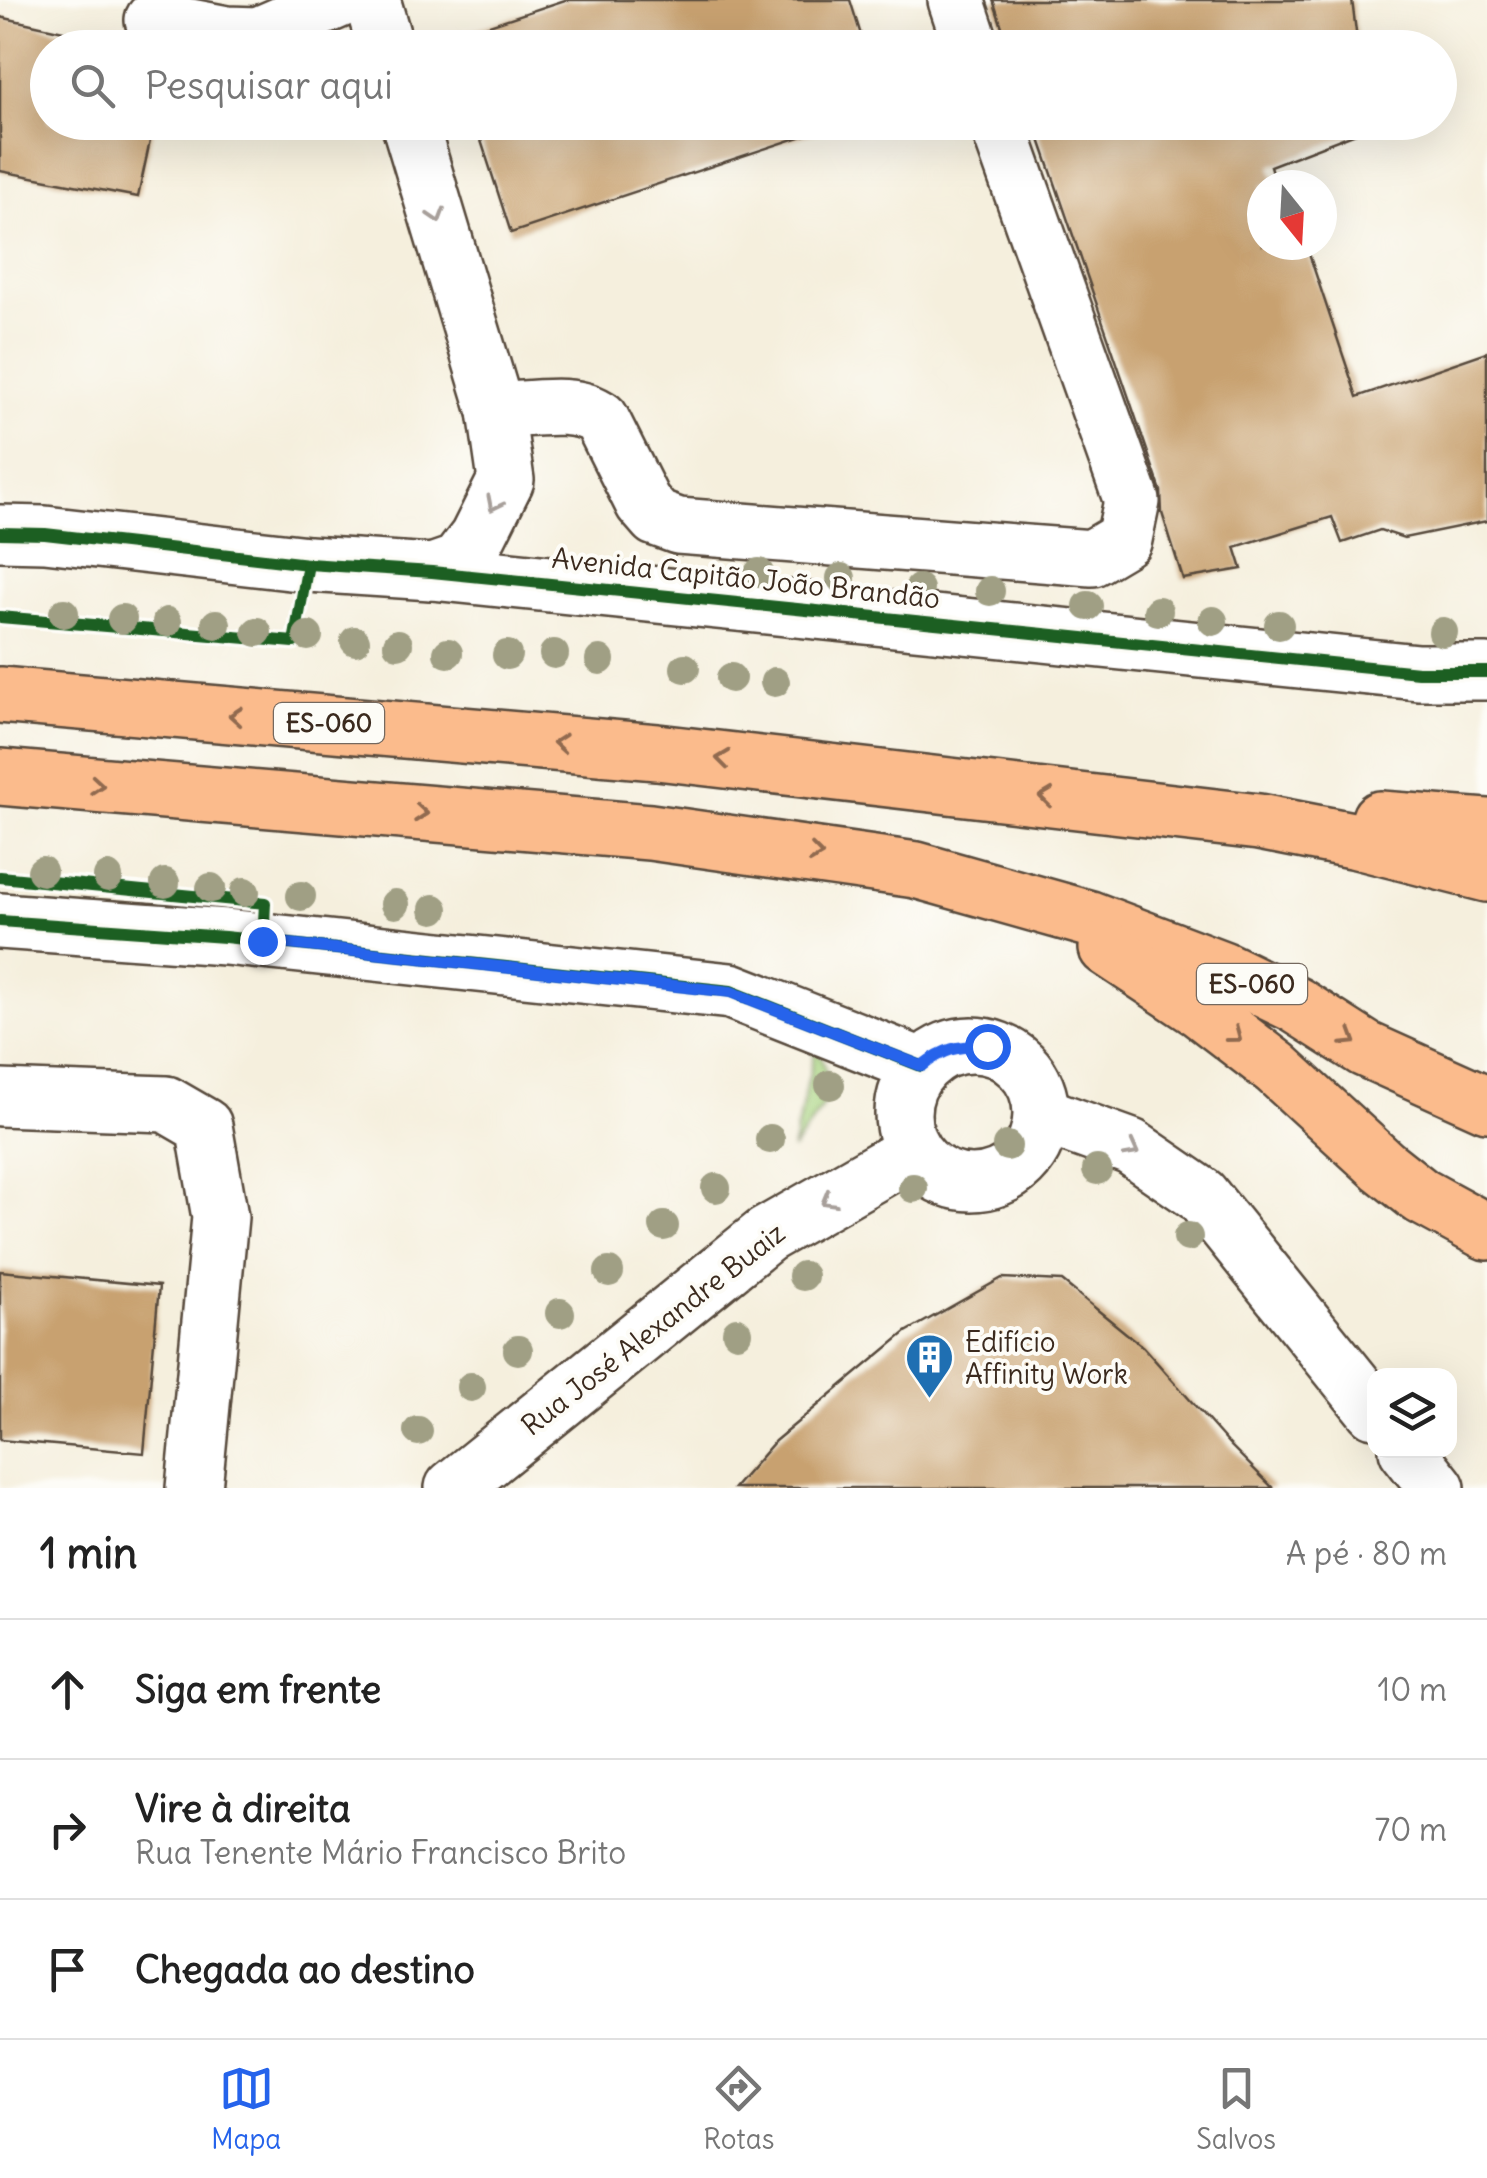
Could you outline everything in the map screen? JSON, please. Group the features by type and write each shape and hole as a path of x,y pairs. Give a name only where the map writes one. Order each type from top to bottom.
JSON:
{"main road":[{"name":"ES-060","path":"0,696 658,752 1259,822 1357,840 1487,874"},
{"name":"ES-060","path":"0,777 650,832 850,858 1004,892 1090,919 1222,969 1296,1006 1366,1049 1487,1104"},
{"path":"1142,808 1487,796"},
{"path":"1142,808 1487,827"},
{"path":"1004,892 1104,946 1200,1009 1276,1068 1421,1196 1487,1232"}],"street":[{"path":"270,30 339,0"},
{"path":"372,0 381,30"},
{"path":"956,0 966,30"},
{"path":"154,20 206,30"},
{"path":"414,140 496,411 506,480 477,538 458,563 432,572"},
{"path":"496,411 590,411 601,419 642,503 656,518 678,526 1092,558 1124,539 1132,501 1003,140"},
{"name":"Avenida Capitão João Brandão","path":"0,533 46,534 308,564 432,572 1418,672 1487,672"},
{"path":"0,921 244,939 731,992 922,1066"},
{"path":"963,1045 987,1046 1009,1055 1027,1070 1038,1091 1042,1115 1038,1136 1028,1156 1012,1172 969,1184 946,1179 927,1168 913,1151 904,1130 902,1106 908,1084 940,1051 963,1045"},
{"path":"0,1098 166,1104 204,1126 220,1217 194,1488"},
{"path":"1042,1115 1131,1147 1201,1195 1367,1401"},
{"name":"Rua José Alexandre Buaiz","path":"452,1488 766,1236 913,1151"},
{"path":"1413,1458 1437,1488"}],"green space":[{"path":"816,1046 824,1063 827,1090 819,1112 792,1150"}],"building":[{"path":"565,0 850,0 859,30 474,30"},
{"path":"993,0 1352,0 1356,30 1003,30"},
{"path":"0,17 59,30 30,30 30,140 150,140 138,197 0,171"},
{"path":"481,140 791,140 511,233"},
{"path":"1040,140 1338,140 1270,166 1271,170 1247,170 1247,260 1311,260 1357,397 1487,352 1487,521 1404,538 1380,530 1342,543 1332,517 1235,547 1242,569 1183,579 1162,513 1161,491"},
{"path":"0,1271 159,1286 144,1453 0,1440"},
{"path":"1002,1278 1062,1281 1143,1347 1273,1488 734,1488 775,1441 906,1332"}],"cycle path":[{"path":"0,533 45,534 308,564 432,572 1418,672 1487,672"},
{"path":"0,617 294,642 308,564"},
{"path":"0,877 265,903 263,941"},
{"path":"0,921 225,937 731,991 921,1066"}],"place":[{"name":"Edifício Affinity Work","path":"930,1400"}],"route":[{"path":"262,941 731,992 922,1066 940,1051 963,1045 987,1046"}]}
